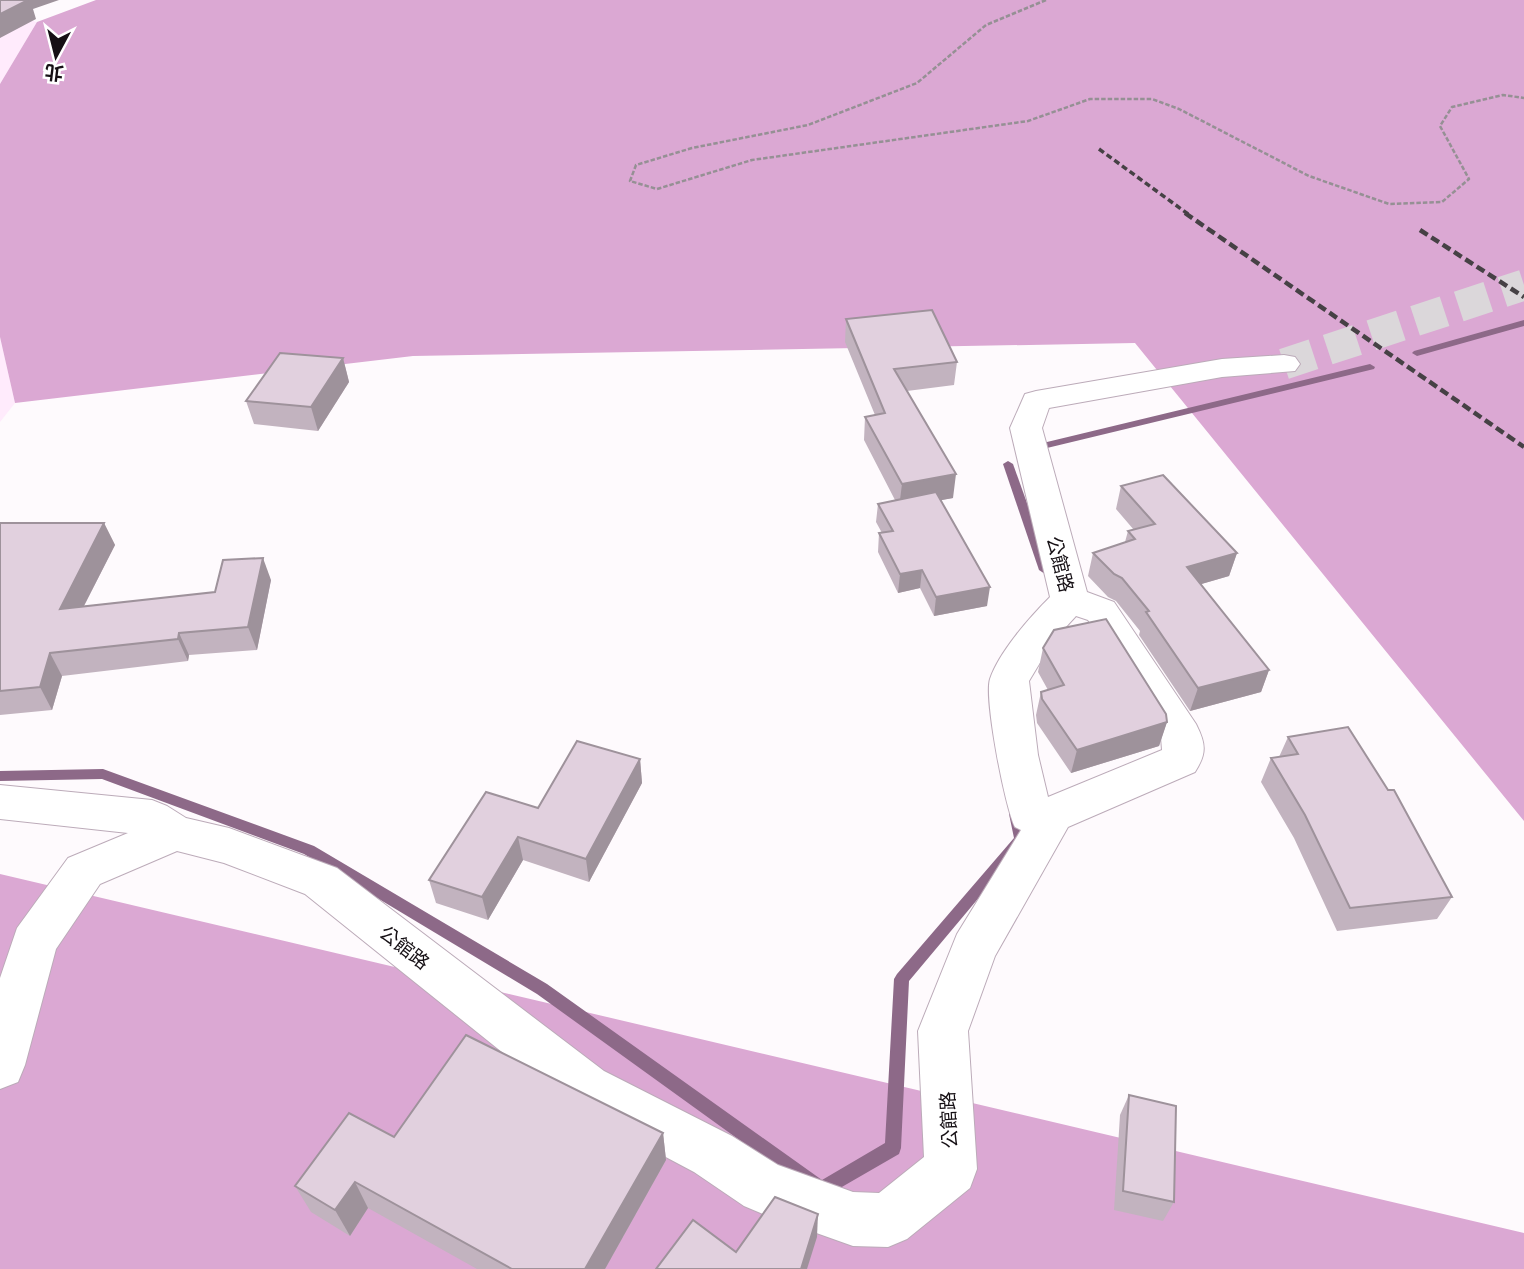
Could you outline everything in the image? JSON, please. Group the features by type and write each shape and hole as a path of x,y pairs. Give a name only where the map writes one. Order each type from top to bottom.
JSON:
{"street":[{"name":"公館路","path":"1053,815 1030,815 1017,755 1009,681 1039,631 1070,600 1026,428 1036,401 1222,368 1284,364"},
{"path":"1053,815 1180,760 1184,754 1181,735 1101,611 1070,600"},
{"name":"公館路","path":"0,802 152,818 175,833 229,846 321,881 586,1088 713,1154 764,1186 853,1219 888,1220 951,1169 943,1031 974,949 1053,815"},
{"path":"1,1046 34,942 84,871 175,833"}],"path":[{"path":"1046,0 986,25 917,83 808,125 692,148 636,165 630,181 657,188 752,160 1028,121 1090,99 1152,99 1180,109 1309,176 1389,204 1442,202 1469,180 1463,163 1440,126 1452,107 1503,95 1524,97"}],"shaded area":[{"path":"96,0 1524,0 1524,821 1135,343 413,356 15,403 0,337 0,84 37,22"},
{"path":"0,12 37,22 0,84"},
{"path":"0,337 15,403 0,422"},
{"path":"0,874 1524,1233 1524,1269 0,1269"}],"building":[{"path":"0,0 28,0 0,14"},
{"path":"932,310 957,362 894,369 956,474 902,484 865,417 885,413 846,319"},
{"path":"280,353 343,358 311,407 246,401"},
{"path":"1163,475 1237,553 1187,567 1269,670 1198,688 1146,612 1149,611 1122,578 1114,574 1093,553 1135,539 1128,531 1155,524 1121,486"},
{"path":"936,492 990,587 936,597 922,570 900,574 879,533 893,531 878,504"},
{"path":"0,523 104,523 60,609 215,592 223,560 263,558 248,627 179,633 178,639 50,653 40,687 0,691"},
{"path":"1106,619 1166,714 1167,722 1077,750 1042,699 1041,692 1064,685 1043,648 1054,630"},
{"path":"1348,727 1388,790 1394,790 1452,897 1350,908 1305,815 1271,758 1298,754 1288,737"},
{"path":"577,741 640,759 586,859 518,837 482,897 429,880 486,792 538,808"},
{"path":"466,1035 663,1133 585,1269 512,1269 355,1182 335,1210 295,1186 349,1113 394,1137"},
{"path":"1129,1095 1176,1106 1174,1202 1123,1191"},
{"path":"775,1197 818,1214 801,1269 656,1269 693,1220 736,1252"}],"waterway":[{"path":"1417,353 1524,323"},
{"path":"1047,445 1370,367"},
{"path":"1008,464 1045,570"},
{"path":"0,776 103,774 309,850 542,989 821,1190 893,1148 902,979 1021,839 1016,814"}],"tunnel":[{"path":"1284,364 1524,285"}],"railway":[{"path":"1099,149 1188,214"},
{"path":"1185,213 1524,447"},
{"path":"1420,230 1524,297"}]}
